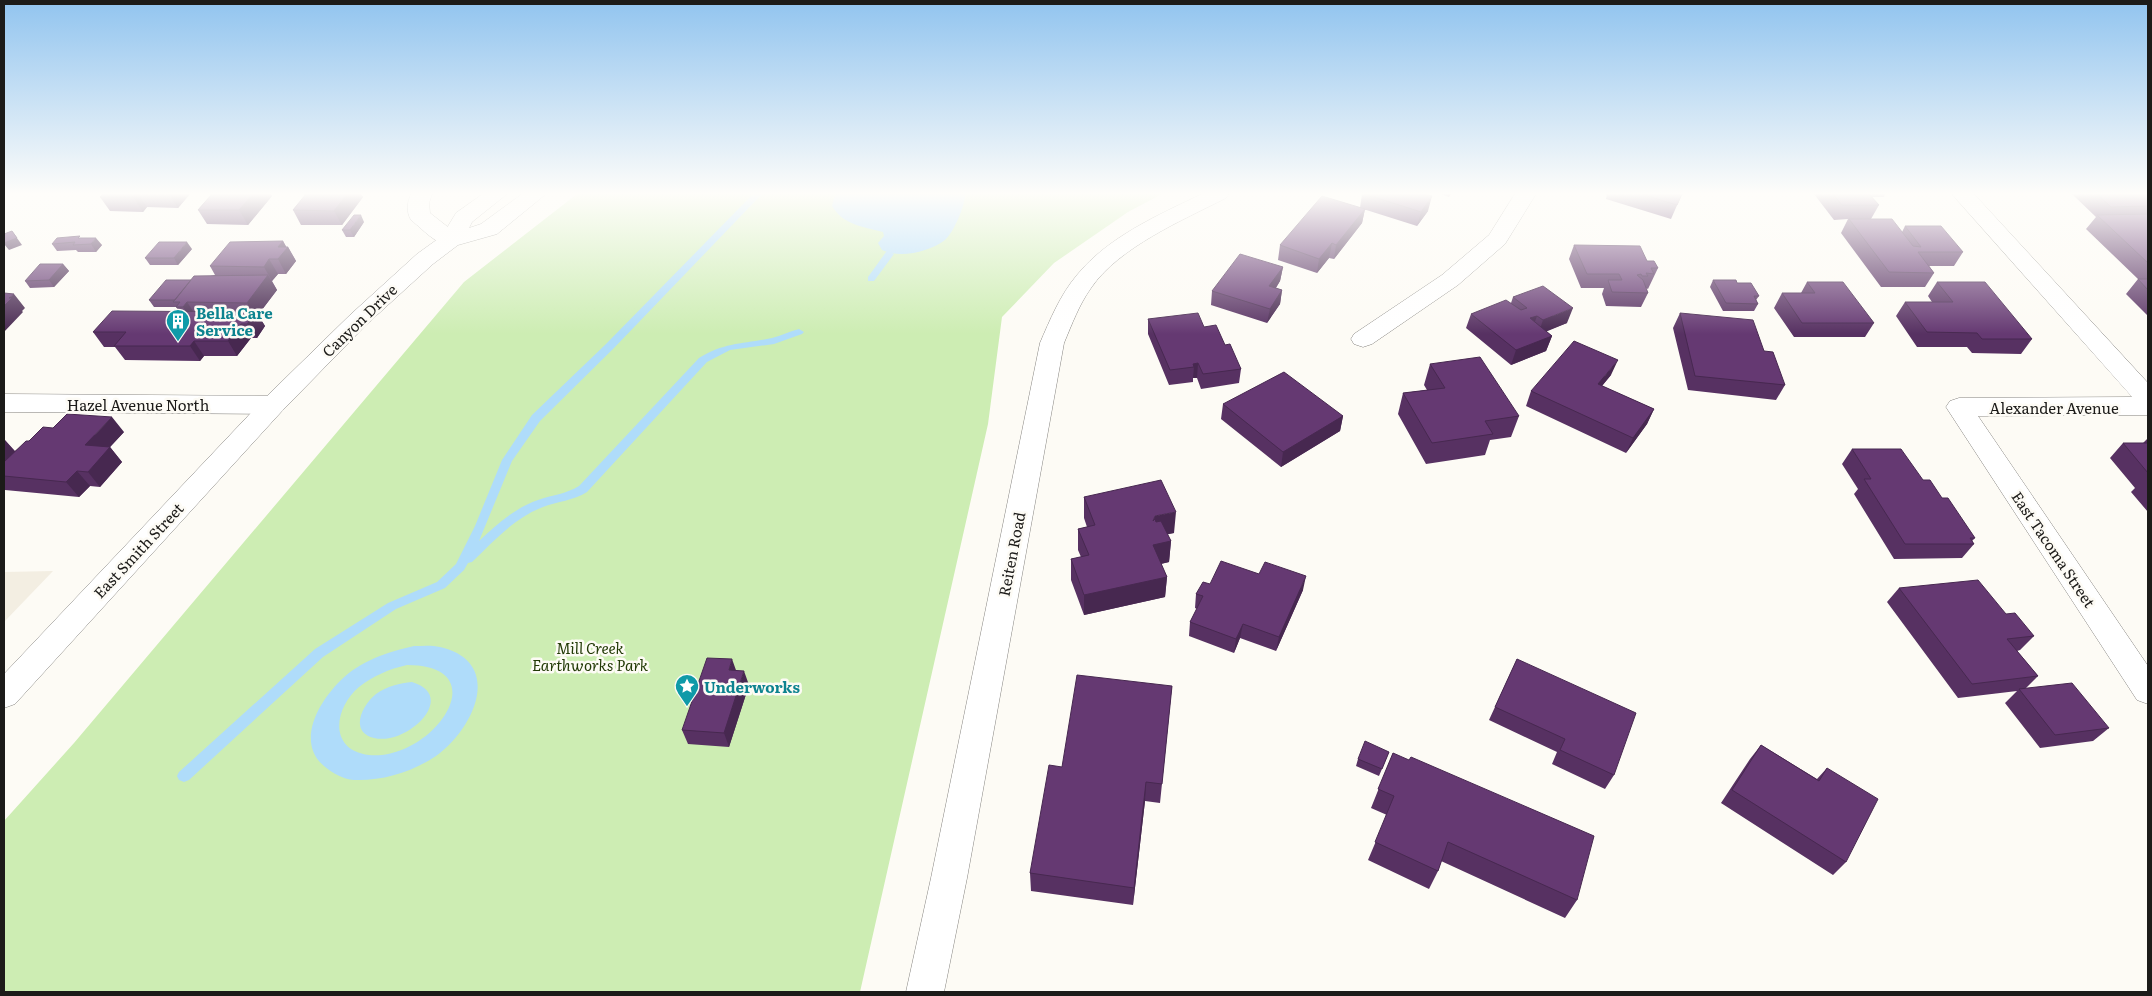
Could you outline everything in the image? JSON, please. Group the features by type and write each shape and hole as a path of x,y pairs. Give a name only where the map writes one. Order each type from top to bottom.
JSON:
{"street":[{"name":"Canyon Drive","path":"273,405 358,320 425,259 449,240"},
{"name":"Reiten Road","path":"924,992 949,878 1052,343 1064,314 1084,281 1108,257 1133,240"},
{"path":"1363,339 1450,280 1494,240"},
{"path":"2004,240 2148,398"},
{"name":"Hazel Avenue North","path":"4,403 273,405"},
{"name":"East Smith Street","path":"4,695 273,405"},
{"name":"Alexander Avenue","path":"1959,407 2148,406"},
{"name":"East Tacoma Street","path":"1959,407 2148,691"}],"shaded area":[{"path":"53,571 4,622 4,572"}],"green space":[{"name":"Mill Creek Earthworks Park","path":"517,240 1087,240 1054,263 1002,317 988,424 860,992 4,992 4,821 74,743 464,282"}],"water":[{"path":"880,240 944,240 923,251 906,254 889,253 882,250 878,243"},
{"path":"414,646 440,647 460,655 472,667 477,681 477,697 471,714 462,730 450,744 436,756 417,767 386,777 365,780 354,780 334,773 324,766 316,756 312,746 311,734 313,723 324,700 340,681 356,668 374,658","holes":["407,665 434,669 449,680 452,695 446,712 433,729 415,743 393,753 369,755 356,752 347,745 341,737 339,727 340,716 344,706 359,687 382,673"]},
{"path":"412,682 425,689 431,698 429,708 423,718 400,735 374,738 366,735 362,730 360,718 371,699 380,691 389,687"}],"building":[{"path":"55,240 94,240 91,244 73,245 75,242 52,244"},
{"path":"1284,240 1340,240 1336,245 1332,243 1319,259 1280,245"},
{"path":"1865,240 1909,240 1913,246 1921,247 1916,240 1953,240 1963,252 1918,252 1934,273 1889,272"},
{"path":"2124,240 2148,240 2148,263"},
{"path":"283,241 278,247 288,247 278,259 269,259 264,267 210,266 230,242"},
{"path":"159,242 187,242 174,258 145,258"},
{"path":"1574,245 1640,246 1647,261 1654,261 1658,268 1651,268 1654,274 1646,273 1648,276 1637,275 1643,280 1648,293 1612,292 1608,280 1622,280 1619,274 1587,274"},
{"path":"1240,254 1283,267 1269,286 1282,290 1270,309 1212,291"},
{"path":"40,264 63,264 49,280 25,281"},
{"path":"268,275 247,303 187,302 183,307 176,307 180,302 173,302 194,276"},
{"path":"2138,279 2148,279 2148,290"},
{"path":"166,280 191,280 175,300 149,300"},
{"path":"1713,280 1736,280 1737,283 1751,283 1759,296 1754,296 1758,304 1726,303"},
{"path":"1807,282 1843,282 1874,323 1802,323 1782,293 1815,293"},
{"path":"1937,282 1985,282 2032,339 1982,339 1977,333 1927,332 1905,302 1953,302"},
{"path":"1543,286 1573,308 1543,320 1537,316 1530,318 1552,336 1516,350 1471,314 1506,300 1521,310 1527,308 1513,297"},
{"path":"4,293 14,294 4,306"},
{"path":"112,311 256,312 247,324 241,324 228,341 194,341 190,346 114,346 126,332 93,332"},
{"path":"1198,313 1204,327 1216,325 1225,345 1230,344 1241,369 1203,374 1198,363 1193,364 1194,367 1170,370 1148,319"},
{"path":"1680,313 1753,320 1764,351 1773,352 1785,385 1695,376"},
{"path":"1574,341 1618,360 1598,384 1654,409 1633,438 1531,391"},
{"path":"1480,357 1519,416 1485,421 1493,434 1432,443 1403,393 1445,388 1430,364"},
{"path":"1284,372 1343,416 1283,452 1223,404"},
{"path":"67,414 112,417 85,445 110,447 88,472 77,471 66,482 4,476 4,462 43,427 53,428"},
{"path":"2123,443 2148,443 2148,473"},
{"path":"1852,449 1901,449 1923,480 1930,480 1942,498 1948,498 1975,538 1970,538 1974,544 1905,544 1864,479 1871,479"},
{"path":"1161,480 1176,512 1155,516 1153,521 1155,519 1156,522 1161,521 1171,541 1153,545 1167,577 1084,595 1071,559 1089,555 1078,529 1095,525 1084,497"},
{"path":"1221,561 1259,574 1265,562 1306,576 1279,637 1243,624 1236,639 1190,622 1203,596 1196,594 1203,582 1210,584"},
{"path":"1978,580 2006,614 2015,613 2034,636 2007,639 2038,676 1972,684 1899,588"},
{"path":"707,658 732,659 729,670 744,671 724,733 682,730"},
{"path":"1517,659 1636,713 1614,775 1560,750 1565,739 1495,707"},
{"path":"1077,675 1172,686 1162,784 1146,782 1134,888 1030,873 1049,765 1062,767"},
{"path":"2072,683 2109,728 2055,735 2019,689"},
{"path":"1365,741 1389,752 1382,769 1358,759"},
{"path":"1761,745 1819,781 1827,768 1878,799 1846,862 1732,790"},
{"path":"1393,753 1409,760 1411,757 1594,836 1577,900 1448,842 1438,871 1375,842 1394,796 1378,789"}],"waterway":[{"path":"184,776 319,653 392,606 441,585 460,567 481,526 507,460 536,418 610,346 713,240"},
{"path":"871,279 889,254"},
{"path":"468,559 519,514 539,504 567,497 583,489 703,360 727,348 774,341 799,332"}],"place":[{"name":"Bella Care Service","path":"178,342"},
{"name":"Underworks","path":"687,707"}]}
